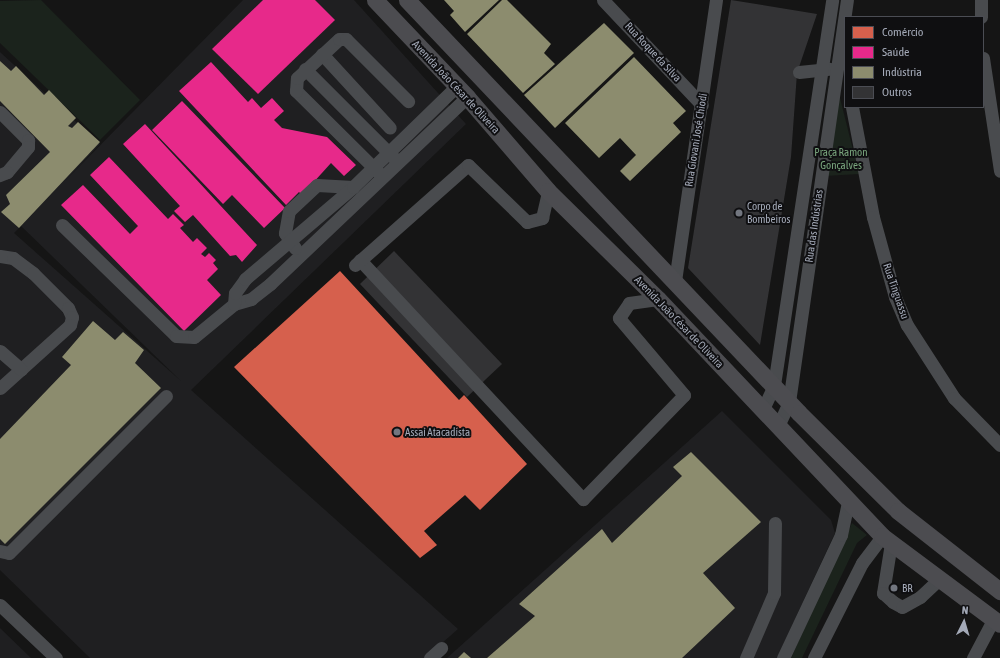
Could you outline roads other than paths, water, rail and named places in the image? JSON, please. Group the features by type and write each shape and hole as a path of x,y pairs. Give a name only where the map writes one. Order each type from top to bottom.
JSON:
{"main road":[{"name":"Avenida João César de Oliveira","path":"375,0 462,92 548,191 658,299 886,540 996,622"},
{"path":"407,0 789,402 898,511 1000,591"}],"street":[{"name":"Rua Roque da Silva","path":"603,0 702,105"},
{"name":"Rua Giovani José Chiodi","path":"675,281 702,105 716,0"},
{"name":"Rua das Indústrias","path":"763,409 774,386 820,68 832,0"},
{"name":"Rua das Indústrias","path":"846,16 847,0"},
{"path":"981,0 981,16"},
{"name":"Rua das Indústrias","path":"778,426 789,402 841,73 844,36"},
{"path":"384,178 296,91 297,78 339,39 346,39 408,101"},
{"path":"322,54 390,128"},
{"path":"984,65 1000,171"},
{"path":"798,72 820,68 841,73"},
{"path":"305,69 388,153 400,163"},
{"path":"234,304 235,293 245,279 290,243 353,187 388,153 462,92"},
{"path":"62,225 176,336 194,337 234,304 251,299 384,178 400,163 462,92"},
{"name":"Rua Tinguassu","path":"852,108 873,217 895,297 907,325 954,398 1000,445"},
{"path":"0,112 28,140 28,147 7,172 0,175"},
{"path":"548,191 542,218 527,222 468,165 358,262 583,499 684,395 620,318 630,303 658,299"},
{"path":"300,254 290,243 285,233 289,211 317,184 353,187"},
{"path":"0,256 13,258 33,273 68,308 72,317 70,325 0,388"},
{"path":"0,351 21,369"},
{"path":"0,551 9,553 166,396"},
{"path":"783,658 841,535 848,501"},
{"path":"746,658 774,593 775,523"},
{"path":"886,540 883,593 893,602 902,607 920,597 939,579"},
{"path":"814,658 862,563 886,540"},
{"path":"0,605 56,658"},
{"path":"973,658 996,622"},
{"path":"430,658 441,648"}],"place":[{"name":"Corpo de Bombeiros","path":"739,213"},
{"name":"Assaí Atacadista","path":"397,432"},
{"name":"BR","path":"894,588"}],"park label":[{"name":"Praça Ramon Gonçalves","path":"841,159"}]}
